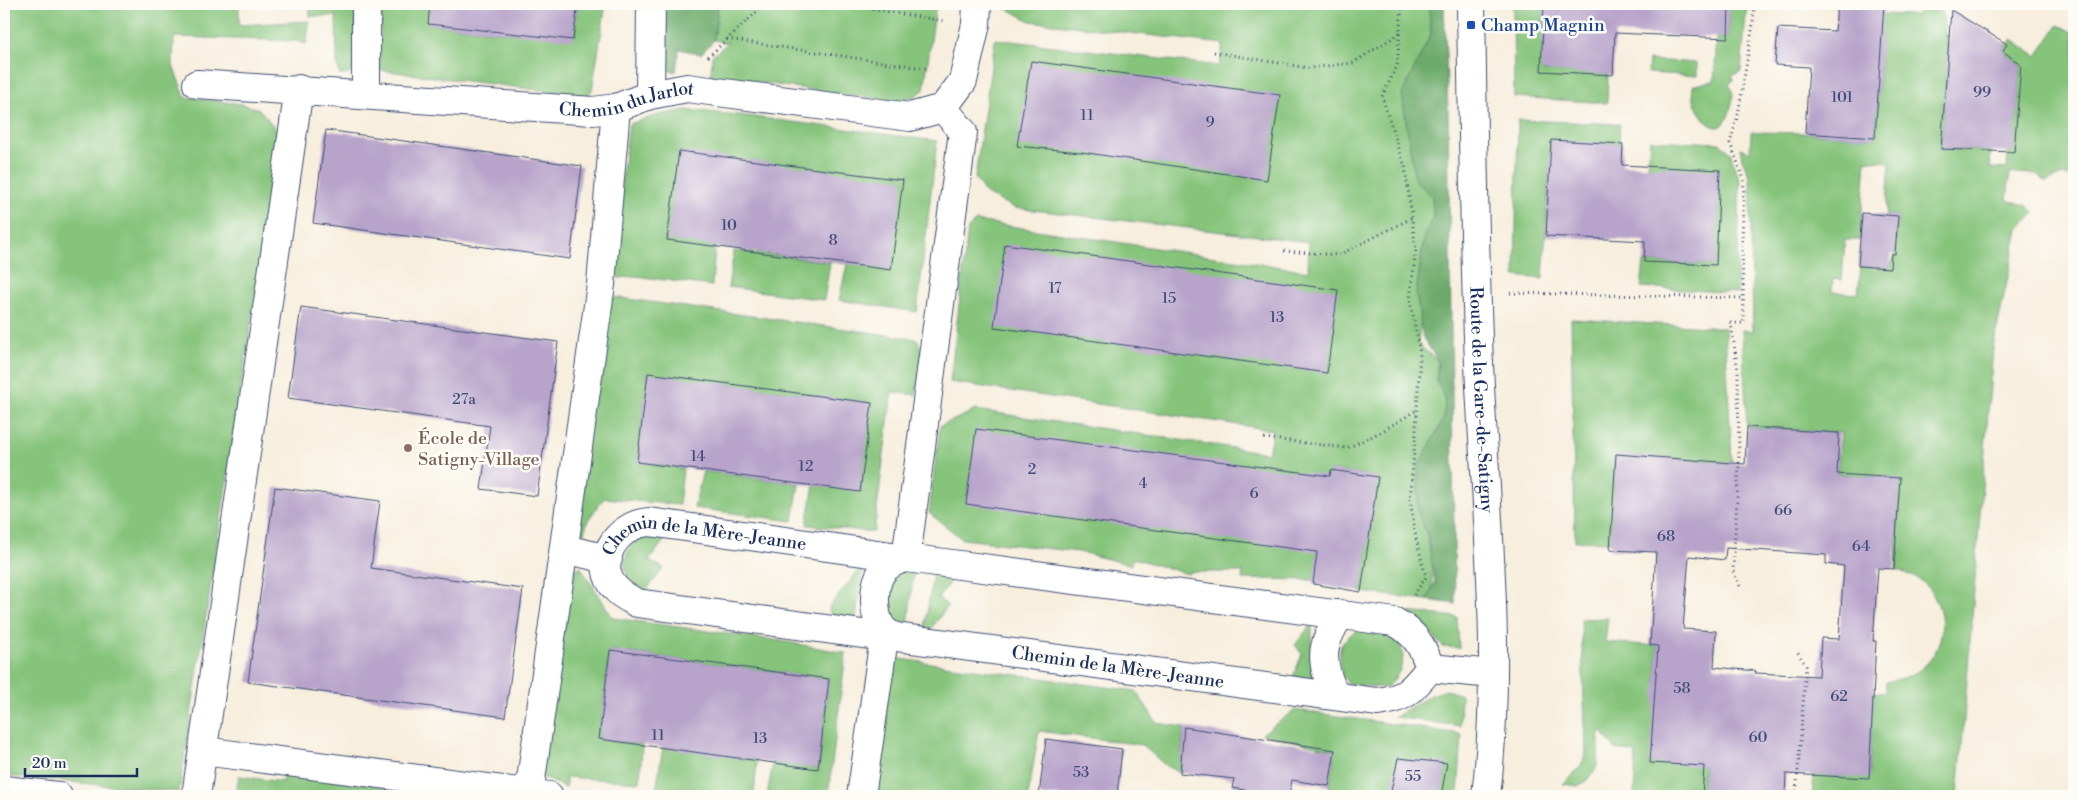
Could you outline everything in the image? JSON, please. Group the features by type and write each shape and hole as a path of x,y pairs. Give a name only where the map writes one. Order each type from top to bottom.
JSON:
{"street":[{"path":"366,4 366,95"},
{"path":"650,95 651,4"},
{"path":"861,796 884,634 878,621 876,591 880,575 897,560 906,558 963,132 943,108 963,81 976,24 977,4"},
{"name":"Route de la Gare-de-Satigny","path":"1470,4 1480,385 1494,606 1493,674 1486,796"},
{"name":"Chemin du Jarlot","path":"197,84 299,89 565,111 616,108 650,95 687,88 890,116 910,117 943,108"},
{"path":"196,796 299,89"},
{"path":"203,751 536,794 531,780 601,284 616,108"},
{"name":"Chemin de la Mère-Jeanne","path":"649,522 906,558 1394,622 1409,630 1413,635 1426,654 1430,668 1418,684 1396,700 1377,702 884,634 638,603 616,590 607,568 613,542 621,532 638,523 649,522"},
{"path":"564,549 608,559"},
{"path":"1335,696 1323,661 1324,647 1329,632 1341,614"},
{"path":"1430,668 1493,674"},
{"path":"4,790 58,796"}],"path":[{"path":"687,88 694,69 766,4"},
{"path":"843,4 943,21"},
{"path":"1394,622 1426,577 1416,538 1410,500 1420,353 1410,299 1416,248 1405,167 1382,97 1397,66 1402,4"},
{"path":"1740,586 1733,571 1739,461 1738,371 1731,323 1744,323 1742,243 1744,179 1730,143 1738,115 1753,24 1754,4"},
{"path":"2069,4 2074,6"},
{"path":"1214,52 1308,68 1353,63 1400,33"},
{"path":"727,39 936,69"},
{"path":"1284,251 1338,255 1412,218"},
{"path":"1507,293 1743,298"},
{"path":"1264,438 1347,448 1381,432 1417,410"},
{"path":"1796,796 1806,666 1797,651"}],"green space":[{"path":"4,4 239,4 239,25 310,21 306,44 297,41 174,37 173,66 185,97 242,104 259,109 277,130 278,147 179,792 4,776"},
{"path":"310,4 356,4 355,67 349,74 340,75 337,63 336,16 310,16"},
{"path":"382,4 431,4 429,24 520,34 573,37 578,4 606,4 592,90 587,96 379,70"},
{"path":"665,4 718,4 714,40 701,54 679,49 676,72 657,67"},
{"path":"718,4 936,4 924,90 913,97 895,101 711,76 712,56 728,43 714,40"},
{"path":"1004,4 1424,4 1429,10 1431,34 1402,95 1415,180 1432,197 1433,215 1424,239 1416,293 1421,319 1418,344 1438,361 1436,380 1445,398 1444,419 1418,467 1418,512 1427,534 1432,564 1432,590 1427,600 1361,592 1377,477 1331,470 1314,580 1242,579 1243,572 1189,572 1188,574 1133,558 1132,565 1080,552 962,539 929,513 940,426 976,410 1268,453 1273,430 950,382 968,228 976,221 1308,271 1309,242 1015,208 986,194 975,178 995,39 1219,66 1223,44 1030,21 1008,9"},
{"path":"1424,4 1444,4 1448,111 1455,604 1427,600 1435,582 1427,534 1418,512 1418,467 1444,418 1445,398 1436,380 1438,361 1423,338 1416,293 1424,239 1433,215 1432,197 1415,180 1402,94 1431,34 1429,10"},
{"path":"1513,4 1544,4 1543,71 1608,74 1607,103 1514,97"},
{"path":"1729,4 1747,4 1741,71 1732,76 1733,81 1729,84 1733,100 1725,122 1718,127 1711,125 1705,119 1694,101 1693,92 1694,85 1714,81 1717,37 1728,38"},
{"path":"1919,9 1942,12 1948,49 1941,149 1991,151 1990,168 2007,169 2010,120 2016,120 2021,65 2003,51 2012,39 2037,56 2058,25 2074,33 2074,177 2060,176 2047,182 2035,174 2010,173 2007,200 2026,205 2035,213 2018,230 1993,347 1958,796 1812,796 1814,775 1869,777 1873,692 1885,693 1886,682 1914,674 1931,659 1937,649 1940,638 1941,614 1932,592 1924,583 1896,569 1899,478 1837,474 1841,433 1747,427 1742,330 1753,331 1750,177 1742,159 1740,148 1750,152 1751,132 1805,133 1875,138 1880,61 1873,14 1918,15","holes":["1866,160 1890,162 1886,215 1898,216 1895,254 1890,268 1861,266 1858,294 1832,292 1833,279 1842,280 1845,240 1860,240"]},
{"path":"1649,60 1697,63 1697,76 1648,73"},
{"path":"686,110 739,115 937,141 917,312 839,300 847,264 715,246 712,286 635,276 619,278 610,270 629,124 658,115"},
{"path":"1518,120 1620,124 1619,144 1551,141 1543,279 1515,276"},
{"path":"1650,140 1720,143 1730,152 1740,181 1737,293 1641,287 1644,262 1716,265 1648,167"},
{"path":"734,251 830,262 824,300 728,287"},
{"path":"614,297 917,339 922,350 916,395 892,392 874,532 807,525 814,485 860,491 871,403 648,374 637,462 683,469 679,505 604,498 588,520 583,536 572,539 605,302"},
{"path":"1571,319 1725,328 1732,463 1616,454 1611,542 1575,541"},
{"path":"703,471 799,484 793,521 694,508"},
{"path":"642,534 665,539 649,561 664,568 644,593 630,580 625,565 629,549"},
{"path":"863,565 856,618 830,614 829,607"},
{"path":"580,566 613,618 781,641 846,653 828,796 767,796 773,762 818,769 829,679 610,650 599,739 642,745 640,782 566,777 566,788 539,775 574,572"},
{"path":"914,569 908,626 893,620 890,615 889,601 894,581 903,571"},
{"path":"933,572 951,576 952,579 938,598 948,606 931,629 925,627"},
{"path":"1408,612 1457,617 1459,648 1443,647 1422,623"},
{"path":"1608,618 1605,642 1658,646 1656,682 1704,766 1701,796 1634,796 1636,753 1615,749 1601,730 1598,762 1593,774 1578,786 1563,784 1580,767 1586,754 1581,619"},
{"path":"1312,623 1312,679 1293,677 1302,654 1295,645"},
{"path":"1361,629 1389,634 1401,647 1403,654 1400,669 1386,688 1349,684 1342,676 1339,653 1343,642"},
{"path":"893,658 1136,691 1157,723 1184,727 1180,773 1166,766 1142,745 1039,731 1028,796 873,796"},
{"path":"1447,690 1461,695 1460,726 1394,717 1431,695"},
{"path":"1295,710 1462,734 1458,796 1328,796 1335,750 1262,734"},
{"path":"663,747 757,760 754,796 655,796"},
{"path":"285,770 437,796 235,796 239,776 282,782"}],"building":[{"path":"430,4 578,4 573,40 428,24"},
{"path":"1544,4 1729,4 1728,38 1615,33 1613,75 1541,71"},
{"path":"1837,4 1884,4 1875,138 1805,133 1809,67 1775,65 1778,28 1835,31"},
{"path":"1951,10 2007,44 2003,51 2021,65 2014,152 1941,149"},
{"path":"1031,61 1280,95 1267,180 1081,152 1017,146"},
{"path":"326,130 582,166 570,259 313,223"},
{"path":"1551,140 1623,144 1622,165 1720,170 1716,265 1644,262 1645,241 1546,236"},
{"path":"679,151 903,180 891,270 667,240"},
{"path":"1862,213 1898,216 1895,254 1891,254 1890,268 1858,266"},
{"path":"1005,244 1338,290 1327,373 994,327"},
{"path":"301,307 558,342 537,496 481,489 490,426 288,398"},
{"path":"648,373 872,403 860,492 637,462"},
{"path":"1747,427 1839,433 1837,474 1900,478 1894,569 1878,568 1873,641 1876,641 1869,778 1786,774 1785,796 1702,796 1704,766 1650,763 1658,646 1650,645 1656,552 1610,550 1616,454 1745,464","holes":["1726,548 1826,555 1826,564 1844,566 1839,639 1821,638 1819,676 1755,673 1756,671 1714,667 1716,631 1683,629 1689,556 1725,560"]},
{"path":"976,429 1330,476 1331,470 1378,477 1361,592 1313,584 1317,552 966,504"},
{"path":"275,487 380,501 371,568 523,589 505,717 248,682"},
{"path":"610,650 829,679 818,769 599,739"},
{"path":"1184,727 1335,750 1329,786 1292,780 1289,796 1284,796 1232,788 1234,779 1180,773"},
{"path":"1046,739 1122,749 1117,796 1039,796"},
{"path":"1398,758 1447,763 1441,796 1390,796"}],"place":[{"name":"Champ Magnin","path":"1471,25"},
{"name":"École de Satigny-Village","path":"408,448"}]}
